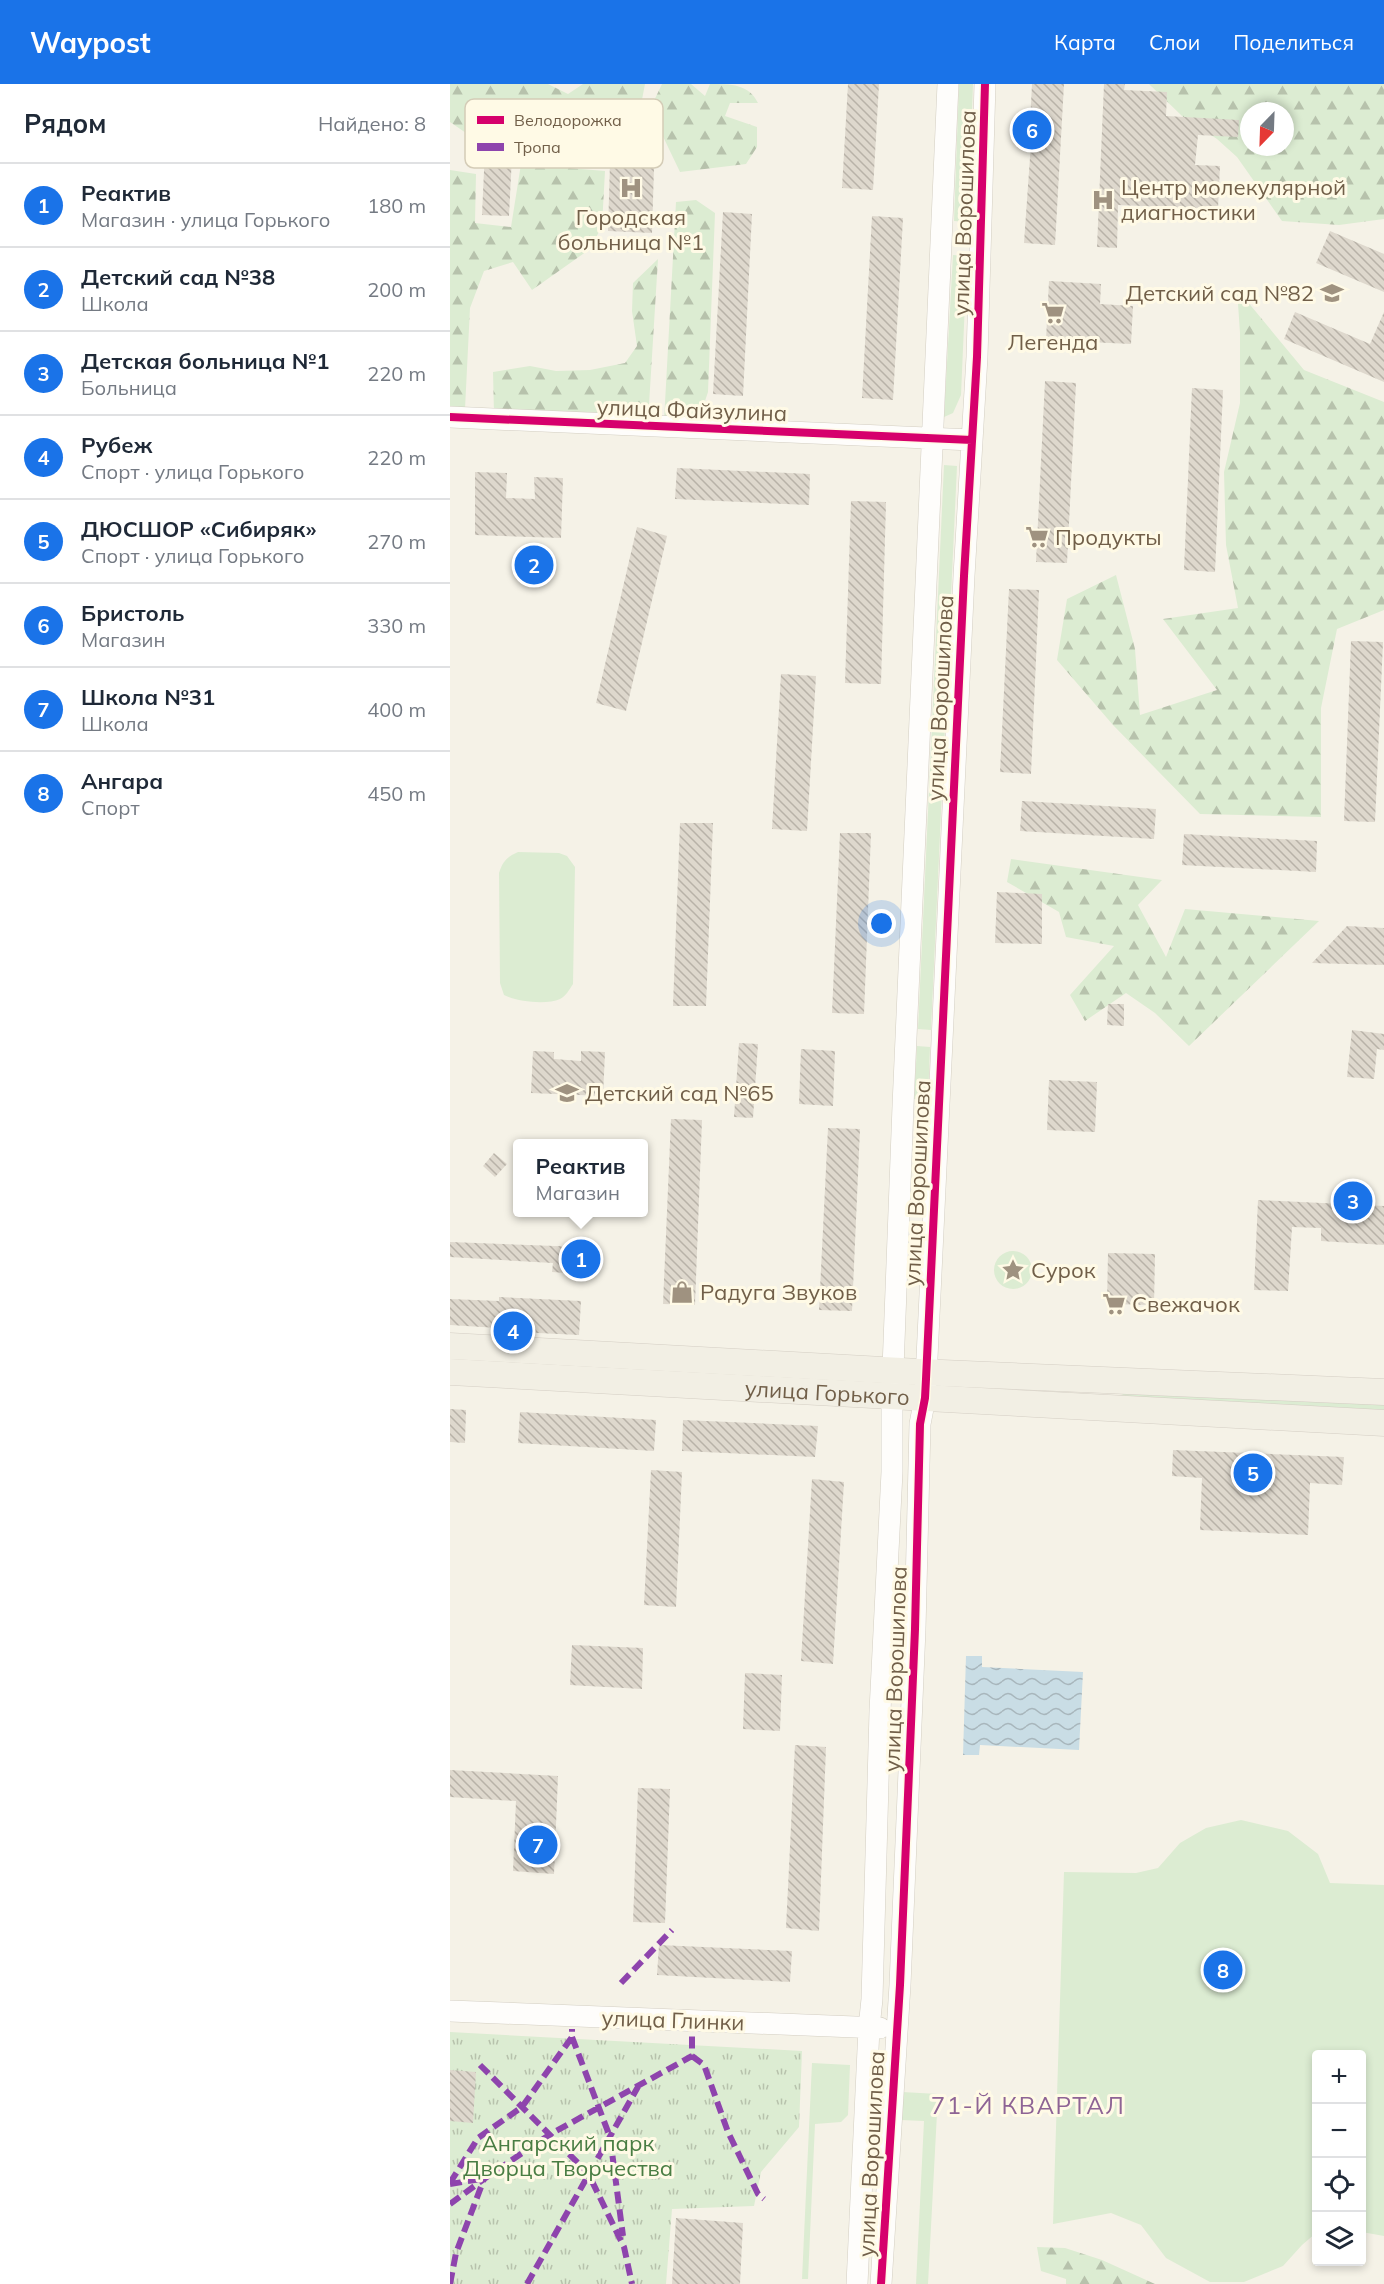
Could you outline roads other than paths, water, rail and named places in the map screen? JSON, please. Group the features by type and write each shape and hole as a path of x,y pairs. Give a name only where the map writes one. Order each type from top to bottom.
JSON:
{"main road":[{"name":"улица Горького","path":"450,1346 927,1372 1384,1392"},
{"name":"улица Горького","path":"450,1372 1384,1423"}],"street":[{"name":"улица Ворошилова","path":"857,2284 872,1992 880,1711 892,1472 892,1395 903,1106 948,84"},
{"name":"улица Ворошилова","path":"881,2284 900,1985 915,1629 920,1424 927,1372 977,357 986,84"},
{"name":"улица Файзулина","path":"450,417 972,440"},
{"name":"улица Глинки","path":"450,2011 896,2028"}],"water":[{"path":"966,1656 982,1656 982,1667 1083,1672 1079,1750 980,1745 979,1755 963,1755"}],"place":[{"name":"Бристоль","path":"1032,130"},
{"name":"Городская больница №1","path":"631,188"},
{"name":"Центр молекулярной диагностики","path":"1103,200"},
{"name":"Детский сад №82","path":"1332,293"},
{"name":"Легенда","path":"1053,313"},
{"name":"Продукты","path":"1037,537"},
{"name":"Детский сад №38","path":"534,565"},
{"name":"Детский сад №65","path":"567,1093"},
{"name":"Детская больница №1","path":"1353,1201"},
{"name":"Реактив","path":"581,1259"},
{"name":"Сурок","path":"1013,1270"},
{"name":"Радуга Звуков","path":"682,1292"},
{"name":"Свежачок","path":"1114,1304"},
{"name":"Рубеж","path":"513,1331"},
{"name":"ДЮСШОР «Сибиряк»","path":"1253,1473"},
{"name":"Школа №31","path":"538,1845"},
{"name":"Ангара","path":"1223,1970"}],"district":[{"name":"71-Й КВАРТАЛ","path":"1028,2106"}],"park label":[{"name":"Ангарский парк Дворца Творчества","path":"568,2156"}]}
